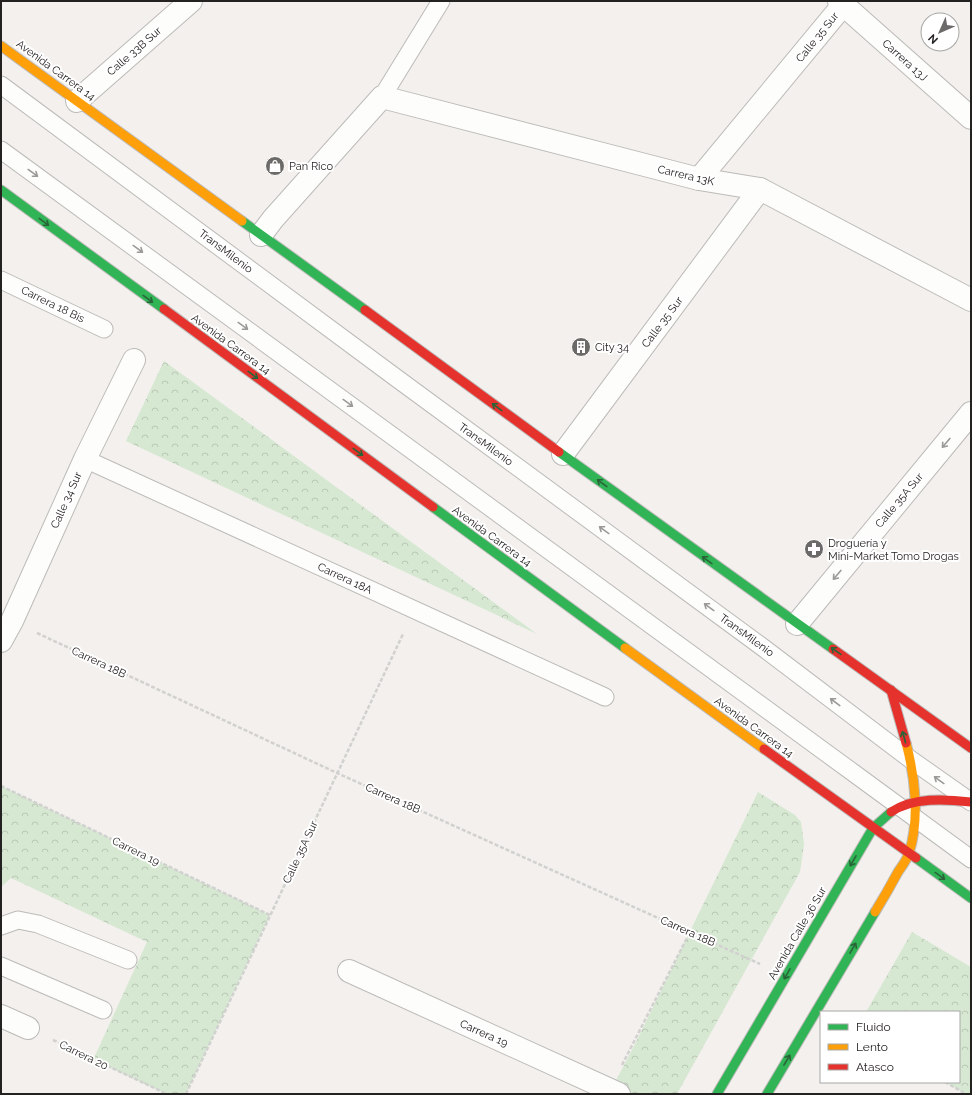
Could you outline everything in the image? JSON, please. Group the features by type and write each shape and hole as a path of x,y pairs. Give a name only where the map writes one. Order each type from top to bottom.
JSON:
{"main road":[{"name":"Avenida Carrera 14","path":"1,46 797,624 971,748"},
{"name":"Avenida Carrera 14","path":"1,190 715,714 971,898"},
{"path":"767,1094 909,854 913,835 910,809 910,759 891,690"},
{"name":"Avenida Calle 36 Sur","path":"717,1094 873,828 884,816 939,800 971,802"}],"street":[{"name":"Calle 33B Sur","path":"77,101 191,1"},
{"name":"Carrera 13J","path":"841,3 971,118"},
{"name":"Calle 35 Sur","path":"700,179 841,3"},
{"name":"Carrera 13K","path":"382,97 700,179 760,189 971,300"},
{"path":"261,234 382,97"},
{"name":"Calle 35 Sur","path":"563,454 760,189"},
{"name":"Calle 34 Sur","path":"1,641 12,621 85,459 134,360"},
{"name":"Calle 35A Sur","path":"797,624 971,413"},
{"name":"Carrera 19","path":"349,971 615,1092"},
{"path":"1,1016 28,1028"}],"lane":[{"path":"382,97 441,1"},
{"name":"TransMilenio","path":"1,85 759,644 910,759 971,802"},
{"path":"1,150 849,769 910,809 971,859"},
{"name":"Carrera 18 Bis","path":"1,280 104,329"},
{"name":"Carrera 18A","path":"85,459 605,697"},
{"path":"1,926 18,920 38,924 128,960"},
{"path":"1,966 103,1010"}],"path":[{"name":"Calle 35A Sur","path":"186,1094 414,610"},
{"name":"Carrera 18B","path":"12,621 337,773 786,976"},
{"name":"Carrera 19","path":"1,786 270,915"},
{"path":"615,1092 690,932"},
{"name":"Carrera 20","path":"28,1028 166,1094"},
{"path":"947,1083 966,1094"}],"green space":[{"path":"164,361 537,634 126,441"},
{"path":"1,786 270,915 186,1094 167,1094 93,1060 147,942 11,878 1,887"},
{"path":"758,792 795,815 801,822 804,844 800,872 677,1094 609,1094 635,1044"},
{"path":"912,932 971,967 971,1094 966,1094 947,1083 960,1083 960,1011 867,1011"}],"traffic: fast":[{"path":"1,190 164,309"},
{"path":"242,221 365,310"},
{"path":"559,452 833,649"},
{"path":"433,507 625,648"},
{"path":"717,1094 873,828 891,812"},
{"path":"916,858 971,898"},
{"path":"767,1094 875,912"}],"traffic: slow":[{"path":"1,46 242,221"},
{"path":"625,648 764,749"},
{"path":"875,912 907,858 912,840 915,798 912,769 906,743"}],"traffic: jam":[{"path":"164,309 433,507"},
{"path":"365,310 559,452"},
{"path":"833,649 971,748"},
{"path":"891,690 906,743"},
{"path":"764,749 916,858"},
{"path":"891,812 900,807 919,801 951,800 971,802"}],"place":[{"name":"Pan Rico","path":"275,166"},
{"name":"City 34","path":"581,347"},
{"name":"Droguería y Mini-Market Tomo Drogas","path":"814,549"}]}
